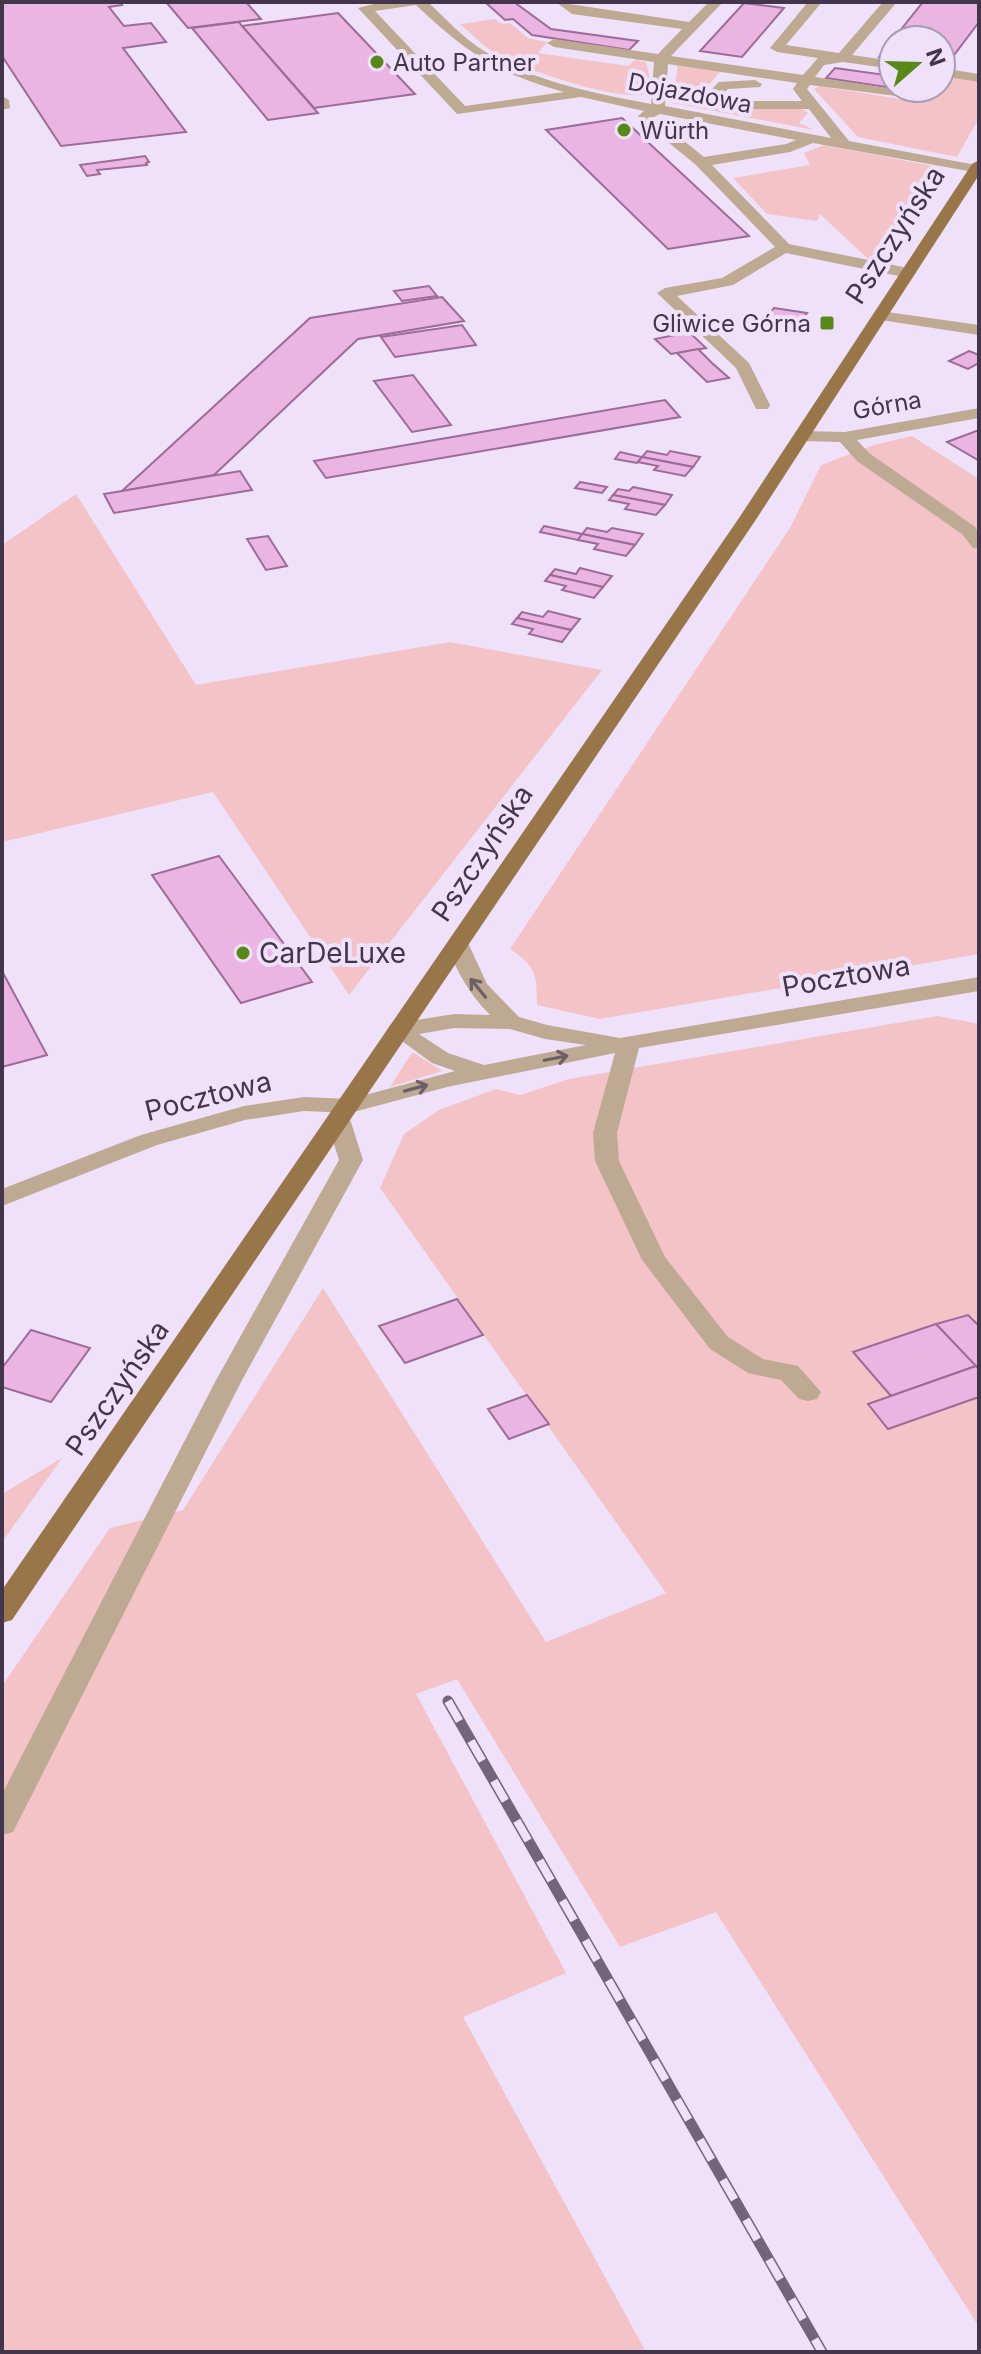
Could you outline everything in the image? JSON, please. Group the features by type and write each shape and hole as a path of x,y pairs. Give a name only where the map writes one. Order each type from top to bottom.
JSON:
{"main road":[{"name":"Pszczyńska","path":"2,1612 803,436 978,166"}],"street":[{"name":"Dojazdowa","path":"417,2 487,59 522,75 585,94 844,144 978,166"},
{"path":"417,2 365,8 462,111 585,94"},
{"path":"563,2 572,10 693,27"},
{"path":"624,17 636,2"},
{"path":"716,2 661,59 658,109 645,116 701,162 784,248 908,273"},
{"path":"814,2 777,48 877,63"},
{"path":"803,84 819,62 842,58 890,2"},
{"path":"554,43 803,84 877,92"},
{"path":"957,73 977,74"},
{"path":"803,84 724,85 713,95 715,100 743,105 813,105"},
{"path":"803,84 813,105 844,144"},
{"path":"701,162 790,148 812,138"},
{"path":"762,405 743,366 665,293 727,282 784,248"},
{"path":"880,316 979,330"},
{"name":"Górna","path":"803,436 845,437 979,413"},
{"path":"845,437 863,457 968,530 979,544"},
{"name":"Pocztowa","path":"458,945 465,971 476,988 511,1022"},
{"name":"Pocztowa","path":"2,1198 149,1140 222,1118 304,1104 344,1114 483,1073 629,1043 979,984"},
{"name":"Pocztowa","path":"398,1030 454,1021 511,1022 545,1032 629,1043"},
{"path":"398,1030 440,1058 483,1073"},
{"path":"629,1043 605,1133 607,1161 654,1260 719,1343 757,1367 789,1372 808,1392"},
{"path":"2,1823 228,1382 351,1160 344,1114"}],"shaded area":[{"path":"495,19 502,24 510,23 528,38 547,42 538,53 628,66 635,60 646,62 653,92 621,94 552,77 498,55 460,24"},
{"path":"678,64 791,82 720,72 702,92 711,102 744,108 802,109 808,113 799,123 814,130 672,103"},
{"path":"957,78 979,81 979,118 957,157 858,137 814,89 819,86 877,95 877,104 957,104"},
{"path":"824,145 938,167 882,255 868,259 820,214 817,221 767,214 733,178 810,165 804,153"},
{"path":"912,436 979,479 979,544 974,546 979,554 979,954 600,1019 537,1005 533,972 510,949 790,528 821,465 874,445"},
{"path":"76,494 196,685 450,642 602,670 349,995 213,792 2,842 2,545"},
{"path":"938,1016 979,1024 979,2327 716,1912 620,1947 457,1679 416,1694 566,1973 463,2017 646,2352 2,2352 2,1686 110,1528 183,1510 323,1288 546,1642 666,1593 380,1188 404,1134 439,1110 496,1089 520,1095 569,1079"},
{"path":"411,1054 442,1071 390,1087"},
{"path":"62,1458 2,1542 2,1494"}],"building":[{"path":"2,2 120,2 122,5 109,7 124,26 151,23 166,42 123,48 186,132 61,146 2,56"},
{"path":"166,2 246,2 261,19 188,28"},
{"path":"485,2 514,2 551,29 638,41 629,50 532,35 513,19 505,20"},
{"path":"923,2 979,2 979,22 957,51 957,24 905,24"},
{"path":"744,3 784,8 742,57 700,51"},
{"path":"338,13 415,94 314,108 242,26"},
{"path":"239,22 318,113 268,120 192,28"},
{"path":"835,68 877,74 877,86 826,78"},
{"path":"622,118 749,236 668,249 546,130"},
{"path":"145,156 149,162 147,165 97,170 100,174 87,176 80,165"},
{"path":"429,286 437,296 402,301 394,291"},
{"path":"442,297 464,321 358,339 214,475 122,491 310,318"},
{"path":"774,308 807,313 793,331 760,326"},
{"path":"462,325 476,345 395,357 381,337"},
{"path":"689,332 706,348 671,354 655,339"},
{"path":"698,349 729,378 707,382 677,353"},
{"path":"969,351 979,355 979,363 968,369 949,361"},
{"path":"413,375 451,425 412,432 374,381"},
{"path":"665,400 680,417 326,478 314,461"},
{"path":"979,430 978,460 947,442"},
{"path":"647,451 667,455 670,451 700,457 693,467 642,457"},
{"path":"620,452 642,457 637,463 615,459"},
{"path":"642,457 693,467 685,476 654,470 658,466 638,462"},
{"path":"240,471 252,490 114,513 104,494"},
{"path":"580,482 607,487 602,493 575,488"},
{"path":"633,487 672,495 665,505 613,495 618,489 629,491"},
{"path":"613,495 665,505 656,515 625,509 629,504 609,500"},
{"path":"544,526 582,534 578,540 540,532"},
{"path":"587,528 607,532 612,528 643,534 635,545 582,534"},
{"path":"582,534 635,545 626,556 594,549 598,544 578,540"},
{"path":"268,536 287,566 266,570 247,539"},
{"path":"580,568 612,576 603,587 550,575 555,569 576,574"},
{"path":"550,575 603,587 594,598 562,590 566,586 545,581"},
{"path":"548,611 580,619 571,630 517,618 522,612 543,617"},
{"path":"517,618 571,630 562,642 529,634 533,629 512,624"},
{"path":"219,856 312,982 241,1003 152,875"},
{"path":"2,971 47,1055 2,1067"},
{"path":"457,1299 483,1335 405,1363 379,1326"},
{"path":"968,1315 979,1326 979,1370 936,1324"},
{"path":"936,1324 976,1366 891,1396 853,1352"},
{"path":"31,1330 90,1348 51,1402 2,1387 2,1368"},
{"path":"976,1366 979,1370 979,1397 888,1429 868,1404"},
{"path":"527,1395 549,1424 509,1439 488,1409"}],"railway":[{"path":"448,1701 822,2352"}],"place":[{"name":"Auto Partner","path":"377,62"},
{"name":"Würth","path":"624,130"},
{"name":"Gliwice Górna","path":"827,323"},
{"name":"CarDeLuxe","path":"243,953"}]}
